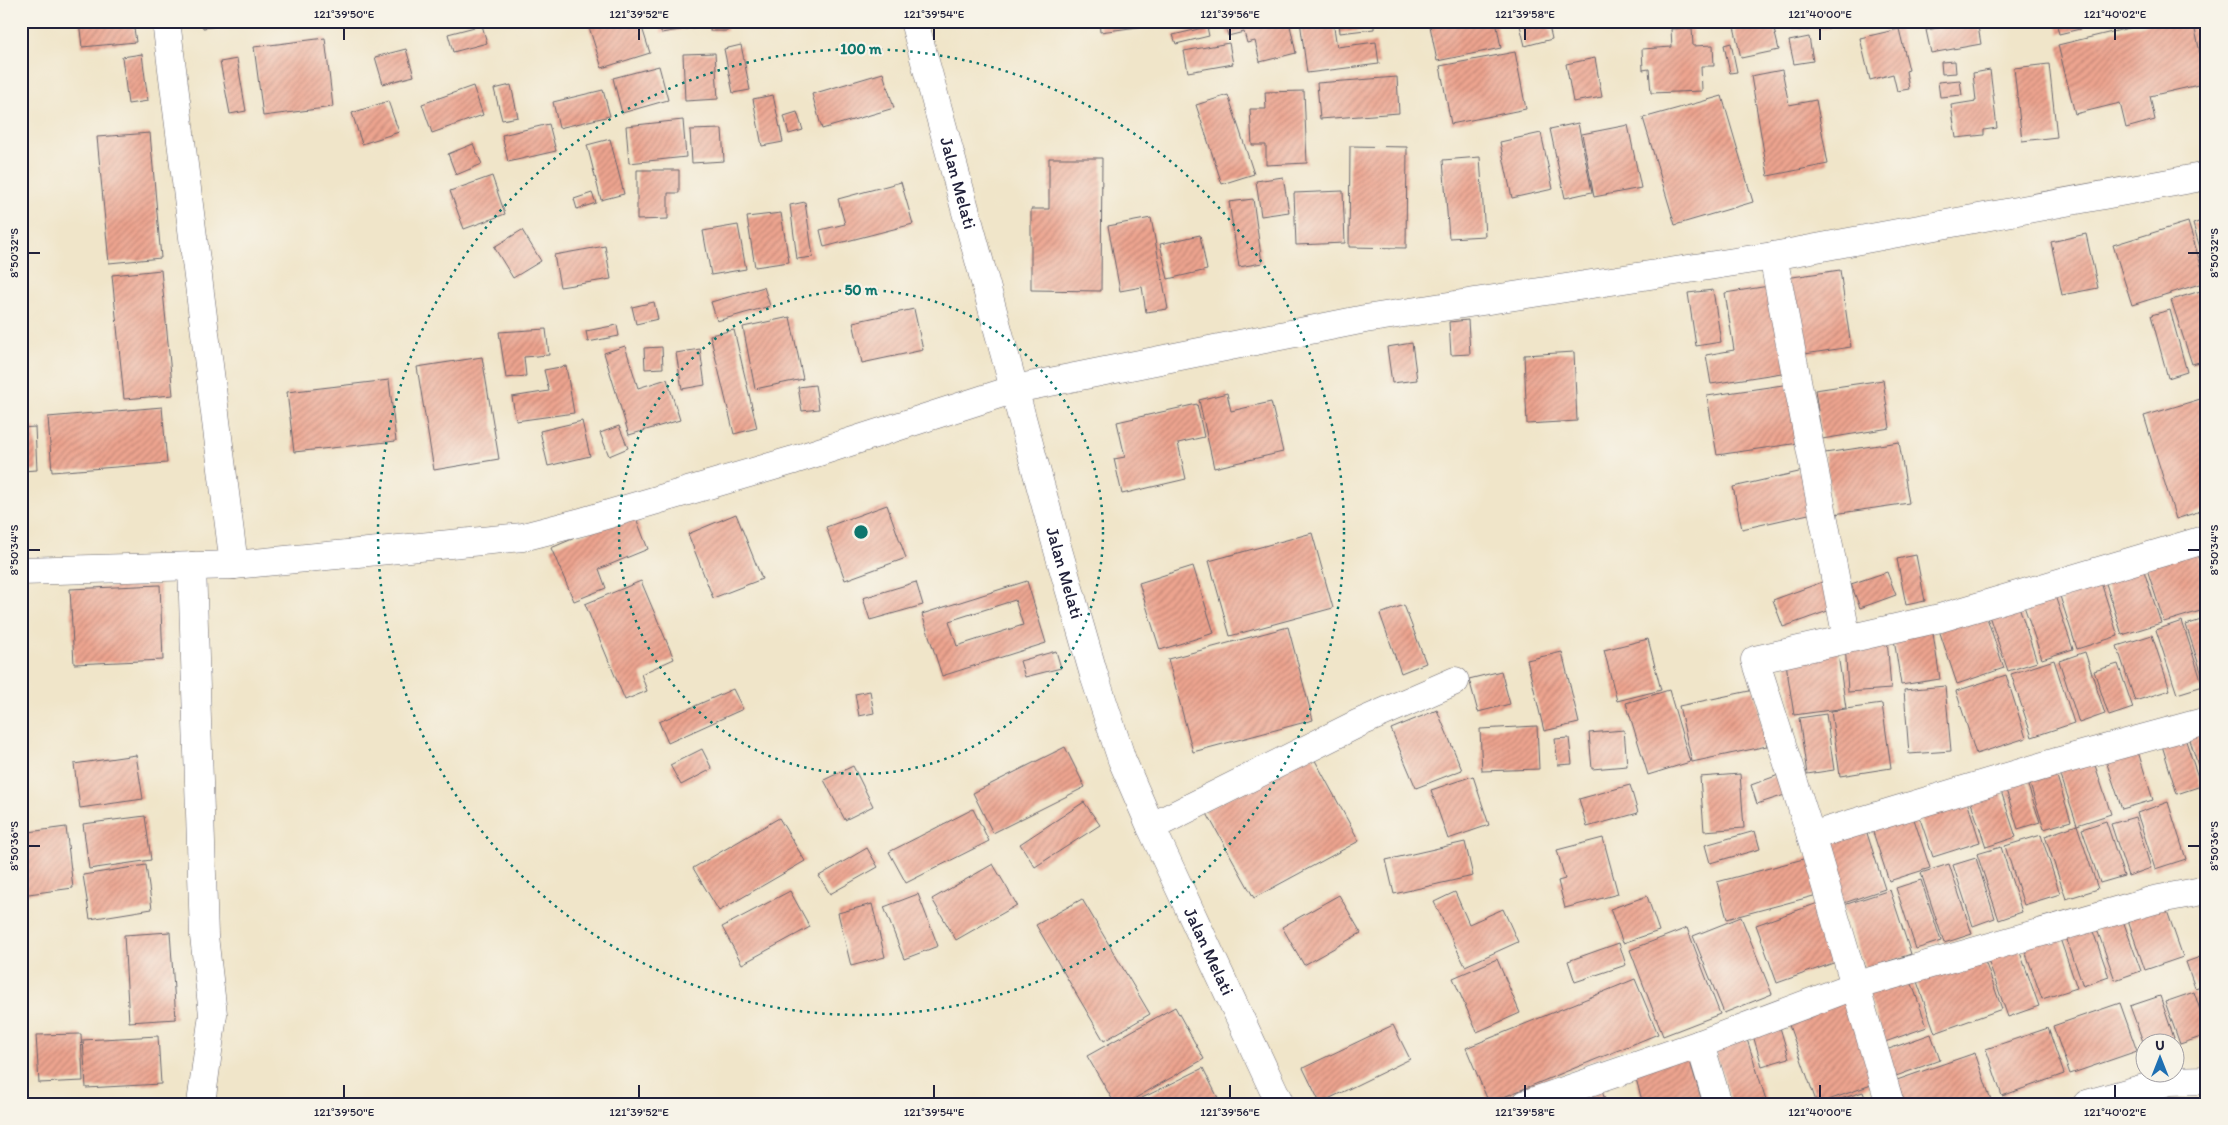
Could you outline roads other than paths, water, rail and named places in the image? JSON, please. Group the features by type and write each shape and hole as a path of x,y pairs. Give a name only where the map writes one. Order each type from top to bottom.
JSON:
{"street":[{"path":"166,21 234,565"},
{"name":"Jalan Melati","path":"914,21 1056,543 1094,675 1122,760 1151,828 1280,1104"},
{"path":"21,571 234,565 523,537 585,521 794,460 1015,389 1365,319 1773,256 2207,176"},
{"path":"1773,256 1847,639"},
{"path":"1890,1104 1811,836 1755,660 1940,618 2207,539"},
{"path":"192,566 204,936 213,1014 201,1104"},
{"path":"1151,828 1360,723 1454,681"},
{"path":"1811,836 2060,761 2207,721"},
{"path":"1538,1102 1854,986 2154,900 2207,890"},
{"path":"1700,1044 1718,1104"},
{"path":"2086,1104 2170,1081 2207,1080"}]}
